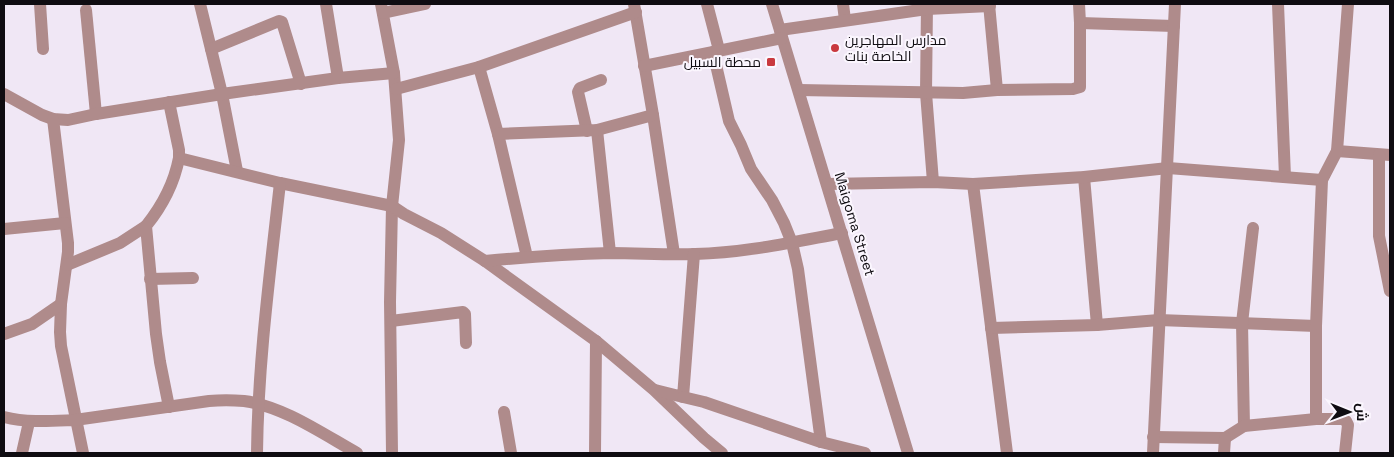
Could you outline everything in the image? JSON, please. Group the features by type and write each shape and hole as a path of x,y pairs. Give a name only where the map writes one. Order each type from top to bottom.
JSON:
{"street":[{"path":"40,4 43,49"},
{"path":"200,4 222,94 237,171"},
{"path":"326,4 338,78"},
{"path":"392,453 392,206 399,140 394,73 382,9 425,4"},
{"path":"706,4 729,121 750,169 772,200 792,242 798,269 821,442"},
{"name":"Maigoma Street","path":"772,4 908,453"},
{"path":"843,4 845,20"},
{"path":"799,90 963,94 997,90 1073,89 1080,87 1079,4"},
{"path":"1153,453 1175,4"},
{"path":"1278,4 1285,177"},
{"path":"1316,419 1316,326 1322,180 1337,151 1348,4"},
{"path":"644,66 845,20 927,6 989,5 997,90"},
{"path":"927,6 926,93 933,182"},
{"path":"396,89 479,66 635,8 654,116 674,254"},
{"path":"86,10 96,114"},
{"path":"211,49 279,21 282,22 301,84"},
{"path":"1080,23 1174,26"},
{"path":"479,66 498,134 527,257"},
{"path":"4,94 42,115 53,119 68,120 222,94 338,78 394,73"},
{"path":"601,80 580,88 578,92 592,131 610,253"},
{"path":"66,265 120,243 146,226 154,216 169,192 176,174 179,158 169,102"},
{"path":"498,134 592,131 654,116"},
{"path":"53,119 68,243 60,316 61,346 83,453"},
{"path":"1337,151 1384,155 1379,236 1390,290"},
{"path":"179,158 280,183 392,206 441,233 485,261 596,341 654,390 722,453"},
{"path":"828,184 933,182 973,184 1084,177 1168,168 1322,180"},
{"path":"1084,177 1096,324"},
{"path":"257,453 258,404 280,183"},
{"path":"973,184 1007,453"},
{"path":"4,229 65,223"},
{"path":"146,226 160,362 169,407"},
{"path":"1244,426 1242,323 1253,228"},
{"path":"485,261 610,253 694,254 728,252 842,233"},
{"path":"683,397 694,254"},
{"path":"150,279 193,278"},
{"path":"4,334 32,324 61,304"},
{"path":"391,321 463,312 465,314 466,343"},
{"path":"991,328 1159,320 1316,326"},
{"path":"595,453 596,341"},
{"path":"654,390 704,402 821,442 865,453"},
{"path":"4,417 29,422 75,420 208,401 245,401 275,410 300,421 357,453"},
{"path":"504,412 511,453"},
{"path":"1154,437 1224,438 1244,426 1316,419 1342,419 1348,425 1345,453"},
{"path":"22,453 29,422"},
{"path":"1224,438 1224,453"}],"place":[{"name":"مدارس المهاجرين الخاصة بنات","path":"835,48"},
{"name":"محطة السبيل","path":"771,62"}]}
